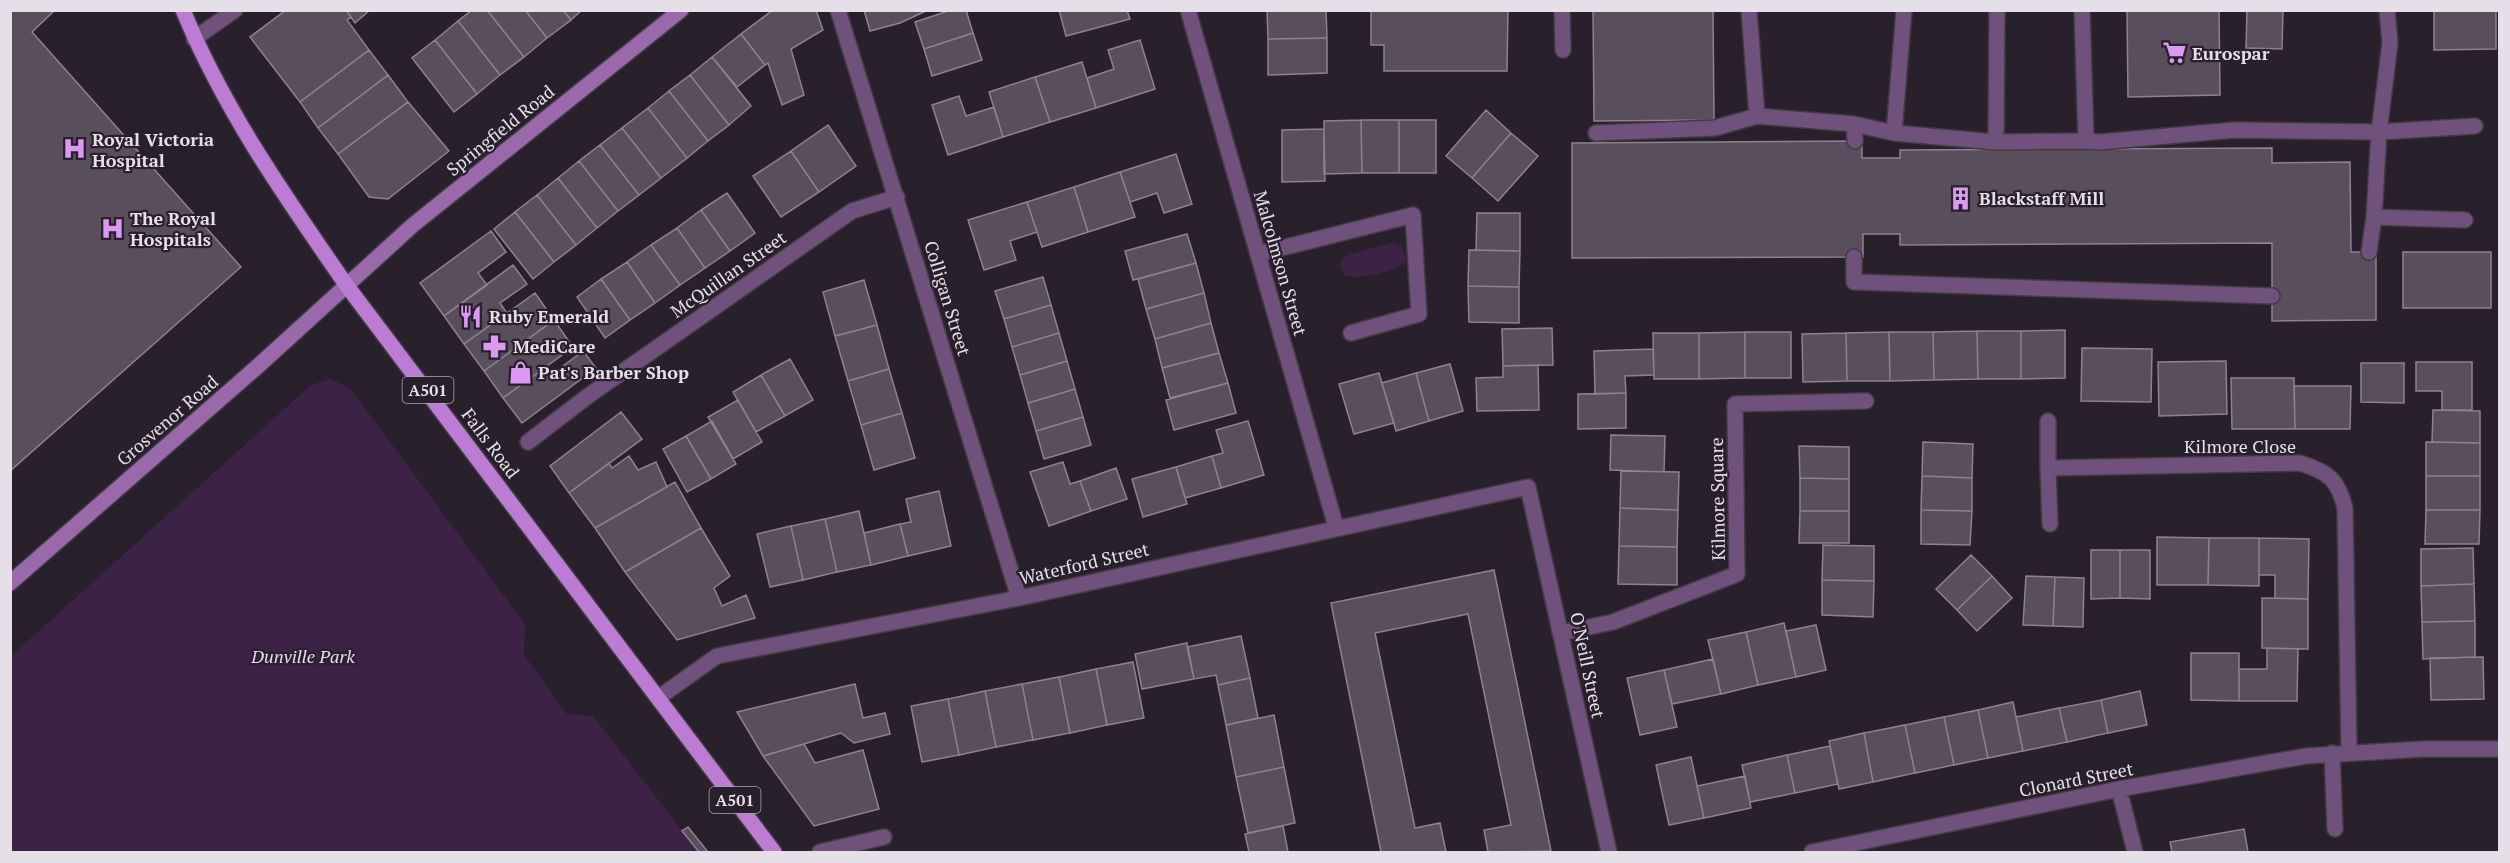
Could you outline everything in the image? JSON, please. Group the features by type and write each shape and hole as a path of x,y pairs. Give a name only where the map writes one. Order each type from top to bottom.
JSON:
{"main road":[{"name":"Falls Road","path":"183,10 194,39 225,102 295,213 347,286 774,852"},
{"name":"Springfield Road","path":"347,286 413,225 681,10"},
{"name":"Grosvenor Road","path":"10,583 347,286"}],"street":[{"path":"194,39 235,10"},
{"name":"Colligan Street","path":"838,10 1019,598"},
{"name":"Malcolmson Street","path":"1188,10 1336,527"},
{"path":"1562,10 1563,50"},
{"path":"1749,10 1757,116"},
{"path":"1894,133 1904,10"},
{"path":"1996,142 1997,10"},
{"path":"2082,10 2086,141"},
{"path":"2369,252 2374,218 2379,132 2390,43 2387,10"},
{"path":"1596,133 1714,128 1757,116 1854,123 1894,133 1996,142 2100,142 2235,130 2379,132 2475,126"},
{"path":"1854,123 1855,141"},
{"name":"McQuillan Street","path":"528,442 588,396 852,211 897,197"},
{"path":"1258,254 1413,215 1419,314 1351,333"},
{"path":"2374,218 2465,220"},
{"path":"1854,257 1854,282 2272,296"},
{"name":"Kilmore Square","path":"1560,633 1613,622 1737,573 1735,404 1866,401"},
{"path":"2048,421 2050,524"},
{"name":"Kilmore Close","path":"2048,468 2300,463 2318,469 2331,477 2340,489 2345,508 2349,752"},
{"name":"Waterford Street","path":"658,698 717,656 1019,598 1336,527 1528,487"},
{"name":"O'Neill Street","path":"1528,487 1609,852"},
{"name":"Clonard Street","path":"1812,852 2119,789 2332,753 2499,749"},
{"path":"2332,753 2335,829"},
{"path":"2119,789 2134,852"},
{"path":"820,852 884,837"}],"green space":[{"path":"1391,243 1402,246 1407,261 1394,269 1376,274 1358,277 1344,275 1340,266 1341,260 1348,255"},
{"name":"Dunville Park","path":"330,379 350,388 525,624 524,655 567,714 593,716 699,852 11,852 10,657 311,385"}],"building":[{"name":"The Royal Hospitals","path":"10,10 55,10 32,32 241,267 10,471"},
{"path":"286,10 346,10 351,17 347,20 369,50 300,102 250,37"},
{"path":"346,10 370,10 355,23"},
{"path":"472,10 487,10 524,57 500,75 458,21"},
{"path":"487,10 525,10 547,38 524,57"},
{"path":"525,10 563,10 571,20 547,38"},
{"path":"563,10 582,10 571,20"},
{"path":"773,10 816,10 823,30 791,49 804,95 782,105 768,63 765,65 741,34"},
{"path":"864,10 928,10 900,23 870,31"},
{"path":"951,10 966,10 973,33 924,49 915,22"},
{"path":"1059,10 1127,10 1130,19 1066,36"},
{"path":"1267,10 1326,10 1327,38 1268,39"},
{"path":"1371,10 1508,10 1507,71 1384,71 1384,45 1371,45"},
{"path":"1593,10 1713,10 1714,120 1594,121"},
{"name":"Eurospar","path":"2127,10 2219,10 2220,95 2128,97"},
{"path":"2247,10 2283,10 2282,49 2246,48"},
{"path":"2434,10 2496,10 2496,49 2434,50"},
{"path":"458,21 500,75 477,94 435,40"},
{"path":"973,33 982,60 932,76 924,49"},
{"path":"741,34 765,65 737,87 712,57"},
{"path":"1327,38 1327,73 1268,75 1268,39"},
{"path":"435,40 477,94 454,112 412,58"},
{"path":"1140,40 1155,89 1096,108 1087,78 1114,69 1108,50"},
{"path":"369,50 388,75 318,128 300,102"},
{"path":"712,57 751,106 729,125 690,75"},
{"path":"1082,62 1096,108 1050,122 1035,77"},
{"path":"388,75 408,102 338,154 318,128"},
{"path":"690,75 729,125 708,141 669,91"},
{"path":"1035,77 1050,122 1003,137 989,92"},
{"path":"669,91 708,141 687,158 648,108"},
{"path":"959,96 966,116 994,107 1003,137 948,155 932,105"},
{"path":"408,102 449,151 388,199 369,197 338,154"},
{"path":"648,108 687,158 661,178 622,128"},
{"path":"1486,110 1511,133 1472,178 1446,156"},
{"path":"1361,120 1399,120 1399,173 1362,173"},
{"path":"1361,120 1362,173 1324,174 1324,121"},
{"path":"1399,120 1436,120 1436,173 1399,173"},
{"path":"828,125 856,166 819,192 791,151"},
{"path":"622,128 661,178 639,195 600,145"},
{"path":"1324,129 1325,181 1282,182 1282,130"},
{"path":"1511,133 1538,156 1498,201 1472,178"},
{"name":"Blackstaff Mill","path":"1862,141 1862,158 1900,158 1900,150 2272,148 2272,163 2350,162 2351,252 2376,252 2376,320 2272,321 2272,243 1900,245 1900,234 1863,234 1863,257 1572,258 1572,143"},
{"path":"600,145 639,195 618,211 579,161"},
{"path":"791,151 819,192 781,217 753,176"},
{"path":"1176,154 1192,204 1164,213 1157,193 1130,202 1120,172"},
{"path":"579,161 618,211 597,228 558,178"},
{"path":"1120,172 1135,217 1088,232 1074,187"},
{"path":"558,178 597,228 576,245 537,195"},
{"path":"1074,187 1088,232 1042,247 1027,202"},
{"path":"727,193 755,233 730,251 701,210"},
{"path":"537,195 576,245 554,262 515,212"},
{"path":"1027,202 1037,232 1010,241 1016,260 984,270 968,220"},
{"path":"701,210 730,251 705,268 677,228"},
{"path":"515,212 554,262 533,279 494,229"},
{"path":"1477,213 1520,213 1520,251 1476,250"},
{"path":"677,228 705,268 680,285 651,245"},
{"path":"491,231 506,252 478,273 487,285 444,316 420,283"},
{"path":"1187,234 1196,263 1133,280 1125,251"},
{"path":"651,245 680,285 655,303 627,262"},
{"path":"1469,250 1520,251 1519,287 1468,286"},
{"path":"2403,252 2491,252 2491,308 2403,308"},
{"path":"627,262 655,303 630,320 601,279"},
{"path":"1196,263 1204,293 1146,309 1138,279"},
{"path":"513,265 527,284 500,303 507,313 464,344 444,316"},
{"path":"1043,277 1051,305 1004,319 995,291"},
{"path":"601,279 630,320 605,338 577,297"},
{"path":"864,280 877,325 835,336 823,292"},
{"path":"1468,286 1519,287 1519,323 1469,322"},
{"path":"535,293 554,320 484,371 464,344"},
{"path":"1204,293 1211,323 1155,339 1146,309"},
{"path":"1051,305 1059,333 1012,347 1004,319"},
{"path":"554,320 573,347 503,398 484,371"},
{"path":"1211,323 1219,353 1162,368 1155,339"},
{"path":"877,325 889,369 848,381 835,336"},
{"path":"1552,328 1553,365 1503,366 1502,329"},
{"path":"2065,330 2065,378 2021,379 2021,331"},
{"path":"1977,331 1978,379 1934,380 1933,332"},
{"path":"1977,331 2021,331 2021,379 1978,379"},
{"path":"1745,332 1745,378 1699,379 1699,333"},
{"path":"1745,332 1791,332 1791,378 1745,378"},
{"path":"1889,332 1890,381 1847,381 1846,333"},
{"path":"1889,332 1933,332 1934,380 1890,381"},
{"path":"1059,333 1067,361 1020,375 1012,347"},
{"path":"1653,333 1699,333 1699,379 1654,379"},
{"path":"1846,333 1847,381 1803,382 1802,334"},
{"path":"2082,348 2152,349 2151,402 2081,401"},
{"path":"1653,349 1654,375 1625,376 1626,393 1595,394 1594,351"},
{"path":"583,351 596,368 522,423 503,398 546,367 551,375"},
{"path":"1219,353 1228,383 1170,398 1162,368"},
{"path":"790,359 813,400 785,416 761,375"},
{"path":"1067,361 1075,389 1028,403 1020,375"},
{"path":"2226,361 2227,414 2159,416 2158,362"},
{"path":"2416,362 2472,362 2472,410 2442,410 2442,391 2416,391"},
{"path":"2361,363 2404,363 2404,403 2361,402"},
{"path":"1450,364 1463,411 1429,421 1416,373"},
{"path":"1538,365 1539,410 1477,411 1476,378 1503,377 1503,366"},
{"path":"889,369 902,413 861,425 848,381"},
{"path":"1379,373 1394,423 1354,434 1339,384"},
{"path":"1416,373 1429,421 1396,431 1382,383"},
{"path":"761,375 785,416 756,432 733,392"},
{"path":"2231,378 2294,378 2295,429 2232,429"},
{"path":"1228,383 1236,413 1174,430 1166,400"},
{"path":"2294,386 2351,386 2350,429 2295,429"},
{"path":"1075,389 1083,417 1036,431 1028,403"},
{"path":"1626,393 1626,428 1578,429 1578,394"},
{"path":"738,400 762,442 733,459 708,417"},
{"path":"2433,410 2480,411 2480,443 2432,442"},
{"path":"621,412 642,439 569,493 550,466"},
{"path":"902,413 915,458 874,470 861,425"},
{"path":"1083,417 1091,445 1044,459 1036,431"},
{"path":"712,421 736,464 711,479 686,436"},
{"path":"1248,421 1264,475 1221,488 1212,456 1223,453 1216,430"},
{"path":"1611,435 1665,436 1664,472 1610,470"},
{"path":"686,436 711,479 687,492 663,449"},
{"path":"1923,442 1973,444 1972,478 1922,476"},
{"path":"2426,442 2480,443 2480,476 2426,476"},
{"path":"1799,446 1849,447 1849,479 1800,478"},
{"path":"629,456 638,470 656,462 667,487 595,528 569,493 609,463 612,468"},
{"path":"1212,456 1221,488 1185,498 1176,467"},
{"path":"1063,462 1070,484 1080,481 1091,511 1049,526 1030,472"},
{"path":"1176,467 1187,504 1143,517 1132,479"},
{"path":"1116,468 1127,499 1091,511 1080,481"},
{"path":"1621,471 1679,472 1678,510 1620,508"},
{"path":"1922,476 1972,478 1972,511 1921,510"},
{"path":"2426,476 2480,476 2480,510 2426,510"},
{"path":"1800,478 1849,479 1849,511 1800,511"},
{"path":"675,482 701,528 625,572 595,528"},
{"path":"939,491 951,546 908,556 900,524 911,522 906,499"},
{"path":"1620,508 1678,510 1677,547 1619,546"},
{"path":"1921,510 1972,511 1970,545 1921,544"},
{"path":"2426,510 2480,510 2479,544 2425,544"},
{"path":"859,511 871,565 837,572 825,519"},
{"path":"1800,511 1849,511 1849,543 1799,543"},
{"path":"825,519 837,572 803,580 791,526"},
{"path":"900,524 908,556 871,565 864,533"},
{"path":"791,526 803,580 770,587 757,534"},
{"path":"701,528 730,576 714,588 722,606 746,595 755,618 677,640 625,572"},
{"path":"2157,537 2209,538 2208,585 2157,585"},
{"path":"2209,538 2259,538 2259,586 2208,585"},
{"path":"2259,538 2309,539 2308,599 2275,598 2275,575 2259,575"},
{"path":"1823,545 1874,546 1874,581 1822,580"},
{"path":"1619,546 1677,547 1677,585 1618,584"},
{"path":"2473,548 2474,584 2421,586 2421,549"},
{"path":"2091,550 2120,550 2120,598 2091,599"},
{"path":"2120,550 2150,550 2150,599 2120,598"},
{"path":"1971,555 1992,576 1957,610 1936,589"},
{"path":"1494,570 1551,851 1488,852 1484,830 1511,825 1468,614 1375,633 1415,828 1440,823 1446,852 1381,852 1331,603"},
{"path":"1992,576 2012,598 1977,631 1957,610"},
{"path":"2026,576 2055,577 2053,626 2023,625"},
{"path":"2055,577 2084,578 2083,627 2053,626"},
{"path":"1822,580 1874,581 1873,617 1822,615"},
{"path":"2474,584 2475,621 2422,622 2421,586"},
{"path":"2262,598 2308,599 2308,649 2262,648"},
{"path":"2475,621 2475,657 2423,659 2422,622"},
{"path":"1784,623 1796,677 1758,685 1746,632"},
{"path":"1816,625 1826,670 1796,677 1786,631"},
{"path":"1746,632 1758,685 1721,694 1708,640"},
{"path":"1241,636 1250,678 1218,685 1216,675 1194,679 1187,647"},
{"path":"1187,643 1194,679 1142,689 1135,654"},
{"path":"2267,648 2298,649 2297,701 2239,701 2239,669 2267,669"},
{"path":"2191,653 2239,653 2239,701 2191,700"},
{"path":"2483,657 2484,699 2431,700 2430,658"},
{"path":"1713,659 1721,694 1672,704 1664,670"},
{"path":"1133,662 1144,718 1107,725 1096,669"},
{"path":"1096,669 1107,725 1070,733 1059,677"},
{"path":"1664,670 1677,727 1640,735 1627,678"},
{"path":"1059,677 1070,733 1033,740 1022,684"},
{"path":"1250,678 1258,718 1226,725 1218,685"},
{"path":"855,684 863,718 885,713 890,734 854,743 841,733 763,756 737,712"},
{"path":"1022,684 1033,740 996,747 985,691"},
{"path":"985,691 996,747 959,755 948,699"},
{"path":"2140,691 2147,725 2108,733 2101,700"},
{"path":"948,699 959,755 922,762 911,706"},
{"path":"2101,700 2108,733 2067,742 2059,708"},
{"path":"2013,702 2023,751 1988,758 1978,710"},
{"path":"2059,708 2067,742 2023,751 2016,717"},
{"path":"1978,710 1988,758 1954,765 1944,717"},
{"path":"1274,715 1284,767 1236,777 1226,725"},
{"path":"1944,717 1954,765 1915,773 1905,725"},
{"path":"1905,725 1915,773 1873,782 1864,733"},
{"path":"1864,733 1873,782 1839,789 1829,741"},
{"path":"804,744 815,763 863,750 879,809 814,826 763,756"},
{"path":"1830,746 1838,784 1795,793 1787,755"},
{"path":"1787,755 1795,793 1750,802 1742,765"},
{"path":"1691,757 1704,818 1669,825 1656,765"},
{"path":"1284,767 1295,823 1248,833 1236,777"},
{"path":"1745,776 1751,808 1704,818 1697,786"},
{"path":"1283,826 1288,852 1249,852 1245,834"},
{"path":"688,827 708,852 699,852 682,831"},
{"path":"2244,829 2248,852 2172,852 2170,842"}],"place":[{"name":"Eurospar","path":"2174,53"},
{"name":"Royal Victoria Hospital","path":"74,149"},
{"name":"Blackstaff Mill","path":"1961,198"},
{"name":"The Royal Hospitals","path":"112,228"},
{"name":"Ruby Emerald","path":"471,316"},
{"name":"MediCare","path":"495,346"},
{"name":"Pat's Barber Shop","path":"520,372"}]}
